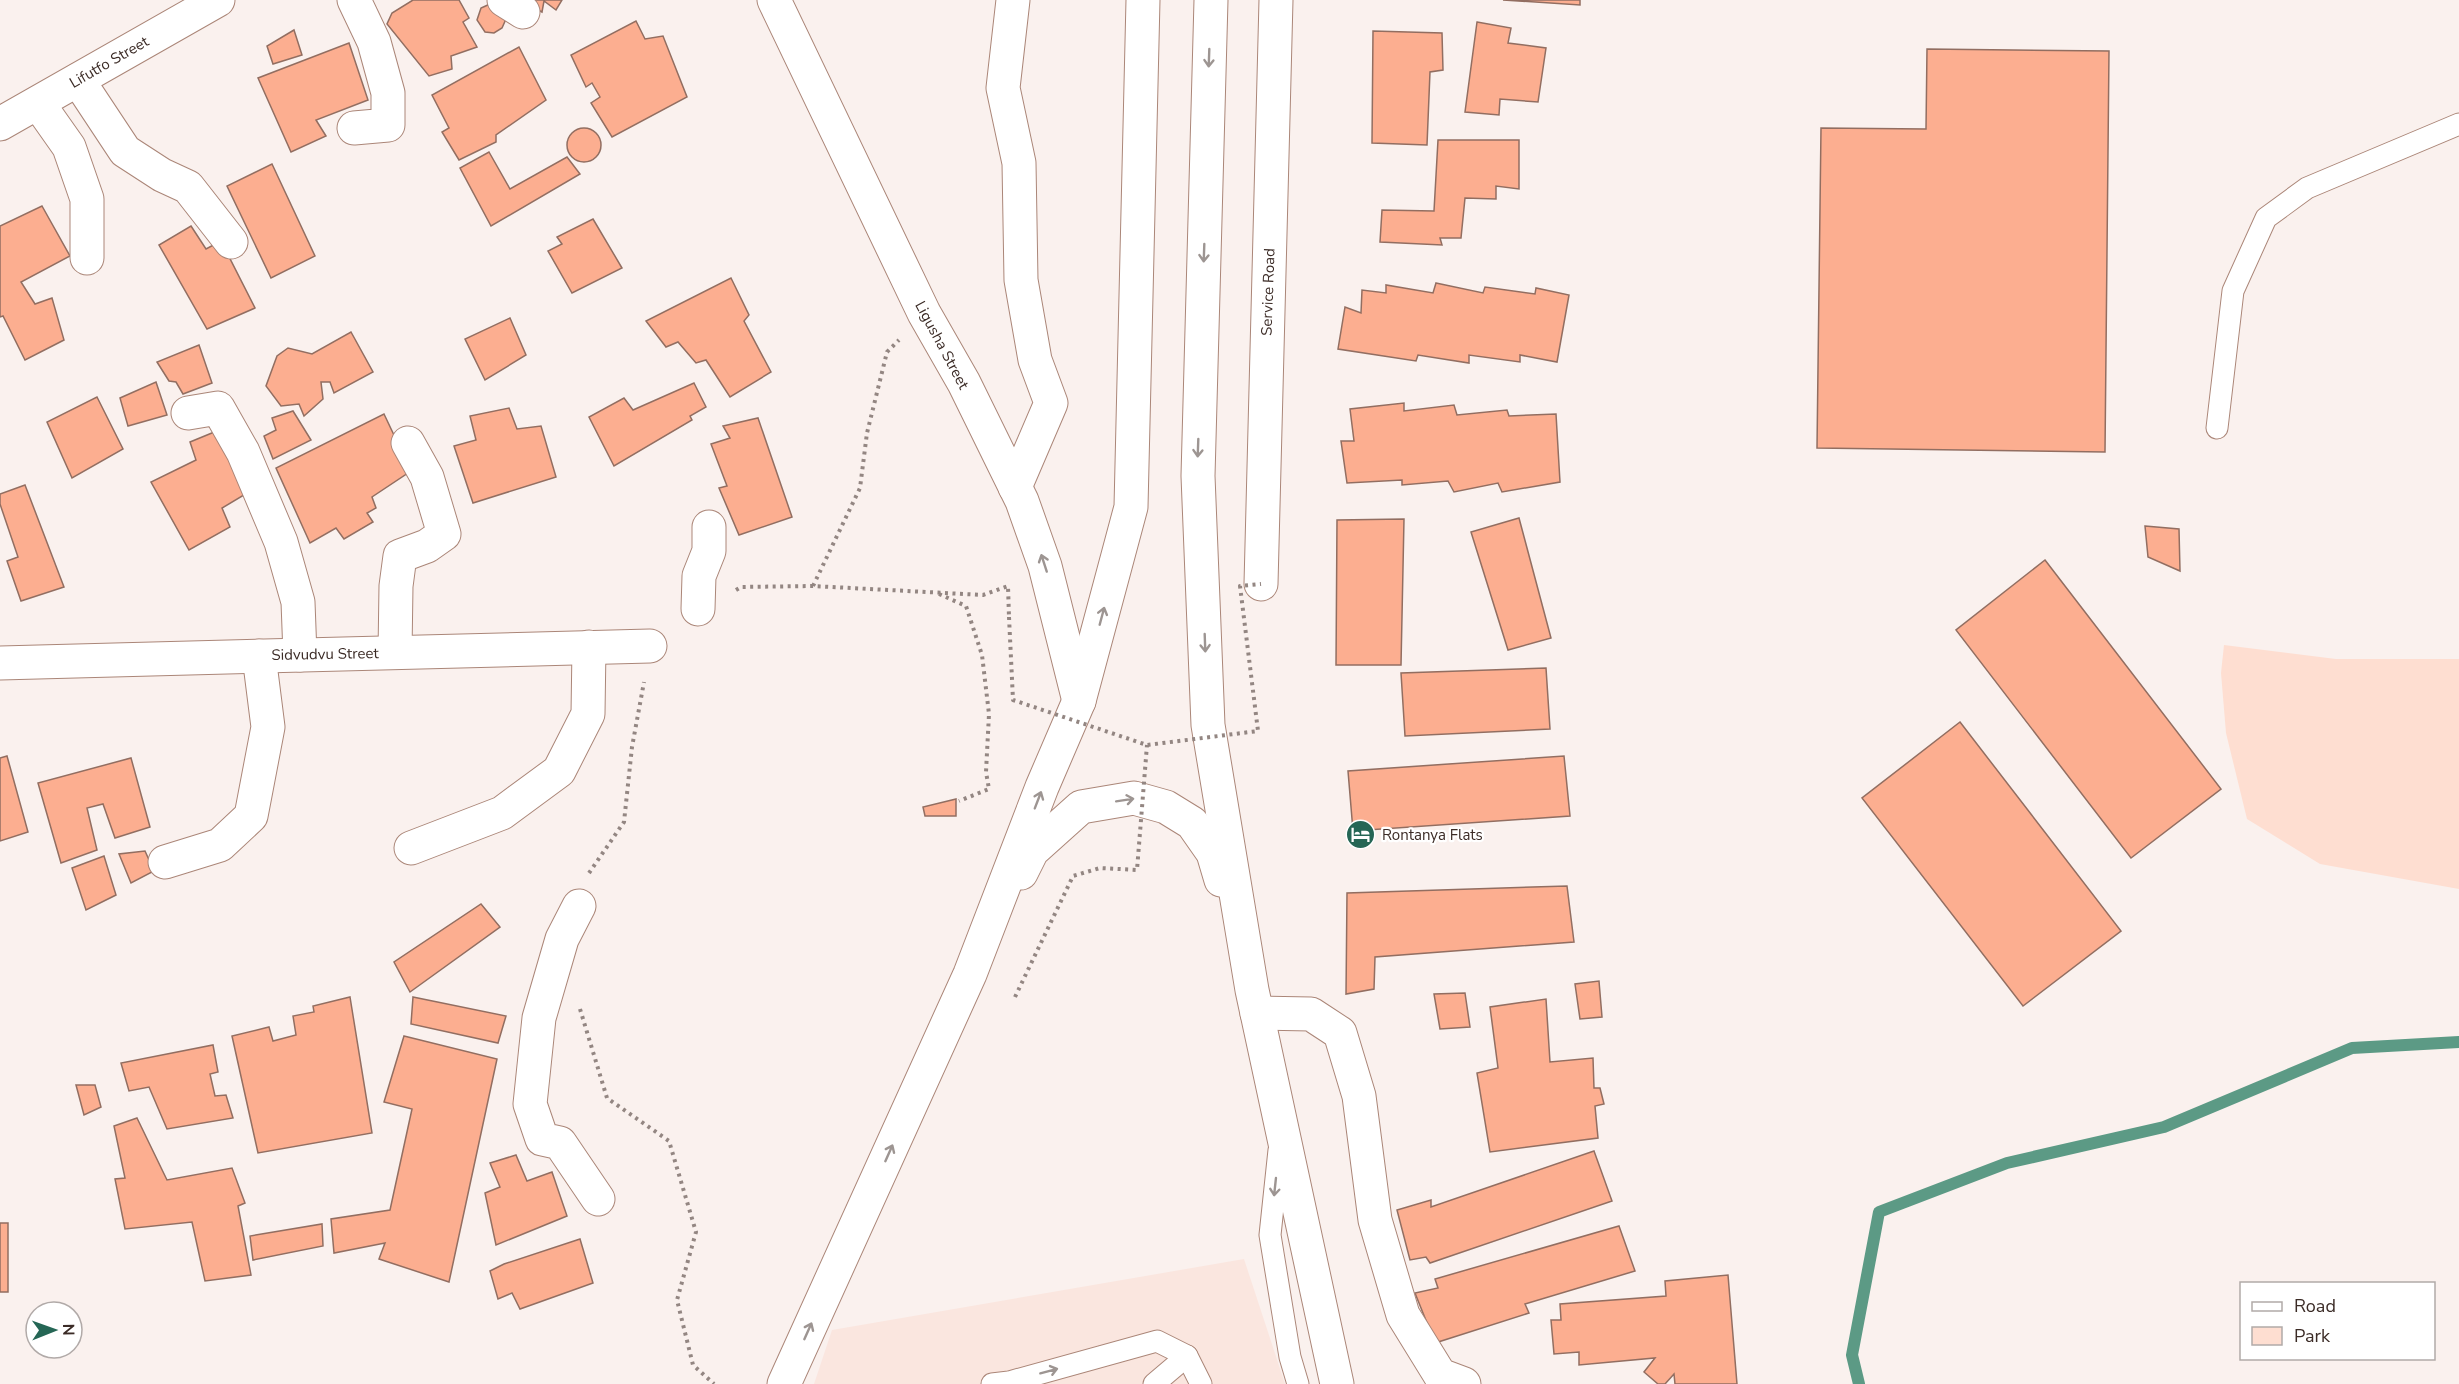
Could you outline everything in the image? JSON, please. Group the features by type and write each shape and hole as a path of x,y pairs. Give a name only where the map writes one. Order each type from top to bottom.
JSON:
{"street":[{"name":"Lifutfo Street","path":"0,124 218,0"},
{"path":"354,0 374,42 388,93 388,125 354,128"},
{"name":"Ligusha Street","path":"774,0 924,314 964,383 1015,487 1045,566 1079,701"},
{"path":"1013,0 1003,88 1018,163 1021,280 1035,360 1051,403 1015,487"},
{"path":"970,974 1042,787 1079,701 1131,507 1143,0"},
{"path":"1211,0 1198,488 1208,725 1254,1002 1337,1384"},
{"name":"Service Road","path":"1261,584 1276,0"},
{"path":"78,80 125,151 162,175 188,187 231,242"},
{"path":"38,103 69,147 87,200 87,258"},
{"path":"188,413 218,408 243,452 281,542 298,602 300,655"},
{"path":"395,652 396,586 400,556 427,546 444,534 427,477 408,442"},
{"path":"698,609 699,576 710,551 709,527"},
{"name":"Sidvudvu Street","path":"0,663 650,646"},
{"path":"411,848 501,813 560,771 588,714 589,647"},
{"path":"165,862 220,845 251,816 268,728 260,656"},
{"path":"789,1380 970,974 1032,851 1081,807 1134,798 1166,807 1191,823 1213,853 1254,1002"},
{"path":"579,906 562,939 539,1018 530,1104 542,1139 560,1143 598,1199"},
{"path":"1254,1002 1311,1014 1340,1033 1359,1096 1375,1220 1403,1315 1440,1375 1464,1384"}],"lane":[{"path":"2217,428 2233,291 2266,218 2307,188 2459,124"},
{"path":"1281,1129 1270,1235 1290,1357 1298,1384"},
{"path":"992,1384 1009,1382 1156,1341 1187,1356 1201,1384"},
{"path":"1154,1384 1187,1356"}],"path":[{"path":"813,586 860,488 867,433 886,352 924,314"},
{"path":"698,609 741,587 813,586 983,595 1008,586 1013,700 1147,745 1258,731 1240,586 1261,584"},
{"path":"935,592 966,606 982,655 989,714 986,772 989,789 960,801"},
{"path":"579,906 579,888 624,822 632,747 650,646"},
{"path":"1015,998 1073,876 1100,868 1137,870 1147,745"},
{"path":"578,999 607,1098 669,1141 696,1232 676,1300 693,1365 714,1384"}],"shaded area":[{"path":"1244,1259 1285,1384 814,1384 832,1330"}],"green space":[{"path":"2224,645 2336,659 2459,659 2459,889 2320,864 2247,819 2226,733 2221,673"}],"building":[{"path":"413,0 459,0 469,18 463,22 477,47 451,56 452,69 429,76 387,24 392,13"},
{"path":"519,0 562,0 556,10 544,1 542,12"},
{"path":"1503,0 1580,0 1580,5"},
{"path":"490,4 506,19 502,28 494,33 485,32 477,20 481,8"},
{"path":"636,21 645,39 663,36 687,97 612,137 591,103 600,97 592,83 586,87 571,55"},
{"path":"1477,22 1511,28 1508,43 1546,48 1538,102 1500,99 1499,115 1465,112"},
{"path":"294,30 302,55 273,64 267,46"},
{"path":"1373,31 1442,33 1443,70 1430,72 1427,145 1372,143"},
{"path":"349,43 368,100 316,120 326,136 291,152 258,78"},
{"path":"519,47 546,100 496,135 496,142 459,160 442,132 449,128 432,95"},
{"path":"1927,49 2109,51 2105,452 1817,448 1821,128 1926,129"},
{"path":"584,128 596,133 601,145 596,157 584,162 572,157 567,145 572,133"},
{"path":"1438,140 1519,140 1519,189 1496,186 1496,199 1465,198 1461,238 1440,238 1442,245 1380,242 1382,210 1434,211"},
{"path":"489,152 510,189 567,157 580,174 491,226 460,168"},
{"path":"272,164 315,256 271,278 227,186"},
{"path":"42,206 70,256 21,282 35,304 52,298 64,340 25,360 3,316 0,317 0,226"},
{"path":"593,219 622,268 572,293 548,251 562,244 557,237"},
{"path":"191,226 206,249 221,241 255,308 207,329 159,245"},
{"path":"731,278 749,315 744,321 771,372 730,397 706,360 696,363 678,342 666,347 646,321"},
{"path":"1436,283 1483,293 1485,287 1535,294 1536,288 1569,295 1557,362 1520,355 1520,362 1469,355 1469,363 1418,355 1416,361 1338,349 1345,307 1361,313 1362,290 1386,293 1386,285 1433,293"},
{"path":"510,318 526,355 485,380 465,339"},
{"path":"351,332 373,372 334,393 330,382 321,382 323,399 304,416 299,404 281,406 266,386 277,356 288,348 312,354"},
{"path":"199,345 212,383 183,394 176,382 169,381 157,362"},
{"path":"156,382 167,415 128,426 120,398"},
{"path":"694,383 706,407 690,416 692,420 614,466 589,417 624,398 633,410"},
{"path":"97,397 123,449 72,478 47,422"},
{"path":"1404,403 1404,411 1454,405 1457,415 1507,410 1509,416 1556,414 1560,482 1502,492 1498,483 1454,492 1448,481 1402,485 1402,480 1347,483 1341,441 1354,441 1350,409"},
{"path":"509,408 517,429 541,426 556,477 473,503 454,446 476,440 470,416"},
{"path":"293,411 311,440 273,459 264,436 276,430 272,418"},
{"path":"384,414 411,471 372,497 376,508 367,513 373,522 344,539 336,528 310,543 276,468"},
{"path":"758,418 792,517 739,535 719,488 727,486 711,444 730,438 723,426"},
{"path":"224,428 254,489 222,508 230,527 189,550 151,482 196,460 190,442"},
{"path":"25,485 64,587 21,601 7,561 18,557 0,504 0,494"},
{"path":"1519,518 1551,638 1508,650 1471,532"},
{"path":"1404,519 1401,665 1336,665 1337,520"},
{"path":"2145,526 2179,529 2180,571 2148,557"},
{"path":"2045,560 2221,789 2131,858 1956,630"},
{"path":"1546,668 1550,729 1405,736 1401,673"},
{"path":"1960,722 2121,931 2023,1006 1862,798"},
{"path":"7,756 28,832 0,841 0,758"},
{"path":"1564,756 1570,816 1353,831 1348,771"},
{"path":"131,758 150,827 115,838 103,804 87,808 97,850 61,863 38,783"},
{"path":"956,799 956,816 925,816 923,807"},
{"path":"145,851 154,871 131,883 119,854"},
{"path":"104,856 116,895 86,910 72,868"},
{"path":"1567,886 1574,942 1375,957 1374,989 1346,994 1347,893"},
{"path":"481,904 500,927 410,992 394,962"},
{"path":"1599,981 1602,1017 1580,1019 1575,984"},
{"path":"1465,993 1470,1027 1440,1029 1434,994"},
{"path":"350,997 372,1133 258,1153 232,1036 269,1027 273,1041 296,1035 293,1016 314,1012 313,1006"},
{"path":"413,997 506,1016 498,1043 411,1024"},
{"path":"1546,999 1550,1062 1593,1058 1594,1088 1600,1088 1604,1104 1595,1106 1598,1138 1490,1152 1477,1073 1498,1068 1490,1007"},
{"path":"404,1036 497,1059 449,1282 379,1259 385,1243 334,1253 331,1219 390,1210 412,1109 384,1102"},
{"path":"213,1045 218,1072 210,1074 215,1096 226,1095 233,1118 167,1129 149,1087 129,1091 121,1063"},
{"path":"76,1085 95,1085 101,1107 84,1115"},
{"path":"137,1118 167,1180 232,1168 245,1203 238,1206 251,1275 205,1281 192,1222 125,1229 115,1179 125,1178 114,1126"},
{"path":"1594,1151 1612,1201 1430,1263 1426,1257 1410,1260 1397,1210 1431,1200 1431,1207"},
{"path":"516,1155 527,1181 552,1172 567,1216 496,1245 485,1193 500,1187 490,1163"},
{"path":"0,1223 8,1223 8,1292 0,1292"},
{"path":"322,1224 323,1246 253,1260 250,1236"},
{"path":"1619,1226 1635,1271 1525,1304 1529,1313 1435,1343 1415,1293 1438,1288 1435,1279"},
{"path":"580,1239 593,1283 520,1309 512,1293 498,1299 490,1271 504,1264"},
{"path":"1728,1275 1737,1384 1675,1384 1674,1374 1665,1384 1658,1384 1644,1372 1655,1358 1579,1365 1579,1352 1554,1354 1551,1320 1561,1320 1560,1304 1666,1296 1665,1281"}],"waterway":[{"path":"1859,1384 1852,1355 1879,1212 2007,1163 2164,1127 2352,1048 2459,1042"}],"place":[{"name":"Rontanya Flats","path":"1361,835"}]}
